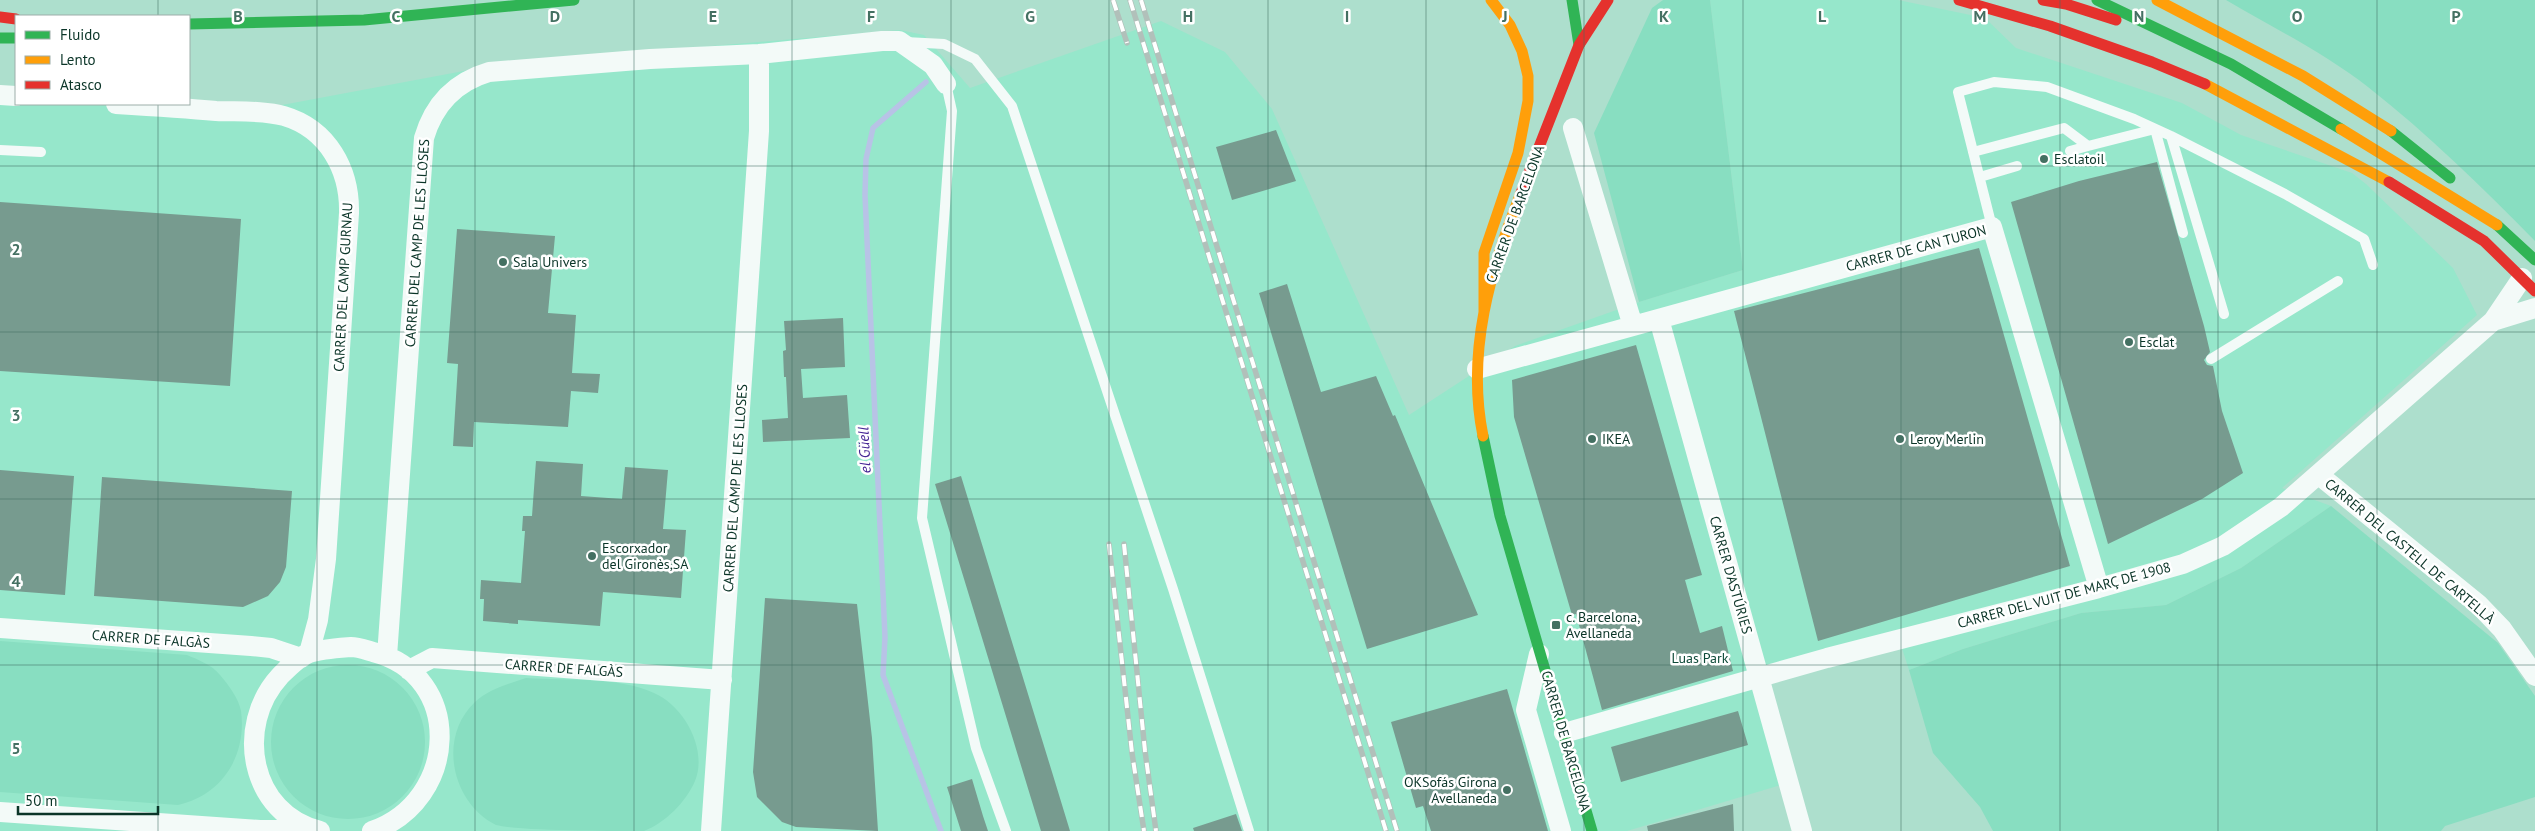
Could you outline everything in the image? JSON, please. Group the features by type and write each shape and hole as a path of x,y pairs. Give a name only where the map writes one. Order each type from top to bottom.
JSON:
{"main road":[{"path":"190,24 364,20 574,0"},
{"path":"1484,312 1484,258 1521,146 1528,112 1530,85 1522,50 1514,30 1490,0"},
{"path":"1572,0 1579,45"},
{"name":"CARRER DE BARCELONA","path":"1592,831 1500,516 1481,426 1477,369 1479,339 1489,285 1511,218 1579,45 1608,0"},
{"path":"1959,0 2100,43 2152,62 2219,91 2396,186 2484,241 2529,285"},
{"path":"2043,0 2066,4 2138,27 2258,80"},
{"path":"2097,0 2231,64 2375,149 2497,225"},
{"path":"2157,0 2254,47 2356,107 2389,129 2461,188 2535,260"},
{"path":"0,17 15,18"},
{"path":"199,36 264,23"},
{"path":"0,38 15,38"},
{"path":"2302,61 2356,107"}],"street":[{"name":"CARRER DEL CAMP DE LES LLOSES","path":"387,656 424,138 434,112 454,89 472,78 489,72 650,59 758,54 882,41 899,42"},
{"path":"899,42 933,65 946,84"},
{"name":"CARRER DEL CAMP DE LES LLOSES","path":"711,831 759,131 758,54"},
{"path":"0,95 15,96"},
{"name":"CARRER DEL CAMP GURNAU","path":"130,105 282,116 308,127 319,136 329,146 343,171 349,199 349,213 326,559 318,620 305,656"},
{"path":"1573,128 1633,326"},
{"name":"CARRER DE CAN TURON","path":"1477,369 1992,227 2099,588"},
{"name":"CARRER DEL VUIT DE MARÇ DE 1908","path":"1564,733 1827,658 2099,588 2183,564 2223,546 2269,518 2493,321 2529,285"},
{"name":"CARRER DEL VUIT DE MARÇ DE 1908","path":"2493,321 2535,308"},
{"name":"CARRER D'ASTÚRIES","path":"1659,318 1746,624 1758,679 1776,733 1802,831"},
{"name":"CARRER DEL CASTELL DE CARTELLÀ","path":"2319,475 2478,604 2502,629 2535,676"},
{"name":"CARRER DE FALGÀS","path":"0,628 251,646 271,648 305,656"},
{"path":"318,830 296,821 282,810 267,791 257,770 252,746 255,718 268,689 288,667 305,656 352,647 387,656 409,670 422,685 436,710 440,728 438,762 430,784 412,809 386,826 372,831"},
{"name":"CARRER DE BARCELONA","path":"1540,652 1526,710 1561,831"},
{"name":"CARRER DE FALGÀS","path":"409,670 432,658 722,680"},
{"path":"0,812 260,830 318,830"}],"lane":[{"path":"899,42 944,44 975,60 1012,106 1173,588 1249,831"},
{"path":"1992,227 1958,92 1994,82 2047,87 2171,136 2285,194 2364,239 2373,265"},
{"path":"946,84 952,111 922,518 976,748 1006,831"},
{"path":"1973,152 2064,128 2088,146"},
{"path":"2070,151 2155,129"},
{"path":"2155,129 2183,233"},
{"path":"2171,136 2224,314"},
{"path":"0,150 41,152"},
{"path":"1980,177 2017,166"},
{"path":"2211,359 2338,281"}],"shaded area":[{"path":"1663,0 1710,0 1743,270 1639,302 1594,133 1652,8"},
{"path":"1710,0 1898,0 1985,18 2016,48 2182,103 2241,135 2352,173 2366,184 2453,268 2477,315 2282,488 2331,506 2241,568 2166,605 2081,613 1963,649 1909,670 1899,639 1762,677 1791,782 1627,831 0,831 0,91 15,105 190,104 266,108 501,64 900,30 924,35 970,88 1161,21 1225,52 1272,109 1409,415 1515,346 1639,302 1743,270"},
{"path":"2226,0 2535,0 2535,241 2454,161 2368,87 2316,52"},
{"path":"2331,506 2498,643 2535,696 2535,797 2445,826 2441,831 1993,831 1980,807 1933,753 1909,670 1963,649 2081,613 2166,605 2241,568"},
{"path":"0,641 187,655 205,663 217,671 236,697 240,706 242,728 235,758 219,783 194,800 178,805 0,792"},
{"path":"348,665 363,666 377,671 391,678 402,688 412,699 419,713 424,727 424,757 419,771 412,785 402,796 391,806 377,813 363,818 348,819 333,818 319,813 305,806 294,796 284,785 277,771 272,757 271,742 272,727 277,713 284,699 294,688 305,678 319,671 333,666"},
{"path":"526,678 591,680 624,684 654,693 665,699 684,718 696,743 698,769 695,781 686,797 660,823 644,831 508,827 496,825 481,815 469,802 460,786 455,769 453,751 456,733 463,717 480,697 499,687"}],"building":[{"path":"1276,130 1296,181 1232,200 1216,147"},
{"name":"Esclat","path":"2157,162 2204,326 2210,352 2204,360 2207,365 2213,366 2222,411 2243,473 2202,499 2108,544 2011,202 2079,181"},
{"path":"0,202 241,219 230,386 0,371"},
{"path":"457,229 555,236 548,313 576,315 572,373 600,374 598,393 571,391 568,427 474,422 473,447 453,446 458,364 447,363"},
{"name":"Leroy Merlin","path":"1979,248 2070,566 1818,641 1734,311"},
{"path":"1287,284 1321,392 1376,376 1393,416 1395,415 1478,615 1367,649 1259,293"},
{"path":"843,318 845,367 801,369 803,398 847,395 850,438 763,442 762,420 788,418 786,377 784,377 783,351 786,350 784,321"},
{"path":"1636,345 1702,575 1685,580 1700,633 1722,626 1733,671 1602,710 1576,614 1572,615 1514,417 1512,380"},
{"name":"Escorxador del Gironès,SA","path":"536,461 583,464 581,496 622,499 625,467 668,470 663,529 686,530 681,598 603,592 600,626 518,620 518,624 483,621 484,599 480,599 481,580 521,583 525,531 522,531 523,516 532,516"},
{"path":"0,470 74,476 65,595 0,590"},
{"path":"961,476 1070,831 1041,831 935,484"},
{"path":"102,477 292,491 286,567 280,582 268,596 243,607 94,596"},
{"path":"765,598 857,604 872,738 878,831 796,827 782,822 757,797 753,772"},
{"path":"1507,689 1548,831 1431,831 1423,806 1416,808 1391,722"},
{"path":"1738,711 1748,745 1621,782 1611,747"},
{"path":"972,779 988,831 961,831 947,787"},
{"path":"1733,804 1734,831 1648,831 1647,826"},
{"path":"1236,814 1242,831 1194,831 1193,828"}],"waterway":[{"name":"el Güell","path":"926,82 873,128 866,159 865,195 885,637 883,675 941,831"}],"railway":[{"path":"1113,0 1127,43"},
{"path":"1130,0 1386,831"},
{"path":"1141,0 1397,831"},
{"path":"1109,544 1132,753 1144,831"},
{"path":"1124,544 1145,751 1156,831"}],"traffic: fast":[{"path":"190,24 364,20 574,0"},
{"path":"1572,0 1579,45"},
{"path":"2097,0 2231,64 2341,129"},
{"path":"0,38 15,38"},
{"path":"2391,131 2450,178"},
{"path":"2497,225 2535,260"},
{"path":"1483,436 1500,516 1592,831"}],"traffic: slow":[{"path":"1484,312 1484,253 1518,153 1528,101 1528,76 1522,51 1510,25 1491,0"},
{"path":"2157,0 2303,76 2391,131"},
{"path":"2205,84 2389,182"},
{"path":"2341,129 2497,225"},
{"path":"1483,436 1478,405 1479,343 1491,282 1521,193"}],"traffic: jam":[{"path":"1521,193 1579,45 1608,0"},
{"path":"1959,0 2050,26 2152,62 2205,84"},
{"path":"2043,0 2066,4 2116,20"},
{"path":"0,17 15,19"},
{"path":"2389,182 2484,241 2535,291"}],"place":[{"name":"Esclatoil","path":"2044,159"},
{"name":"Sala Univers","path":"503,262"},
{"name":"Esclat","path":"2129,342"},
{"name":"IKEA","path":"1592,439"},
{"name":"Leroy Merlin","path":"1900,439"},
{"name":"Escorxador del Gironès,SA","path":"592,556"},
{"name":"c. Barcelona, Avellaneda","path":"1556,625"},
{"name":"OKSofás Girona Avellaneda","path":"1507,790"}],"park label":[{"name":"Luas Park","path":"1700,658"}]}
